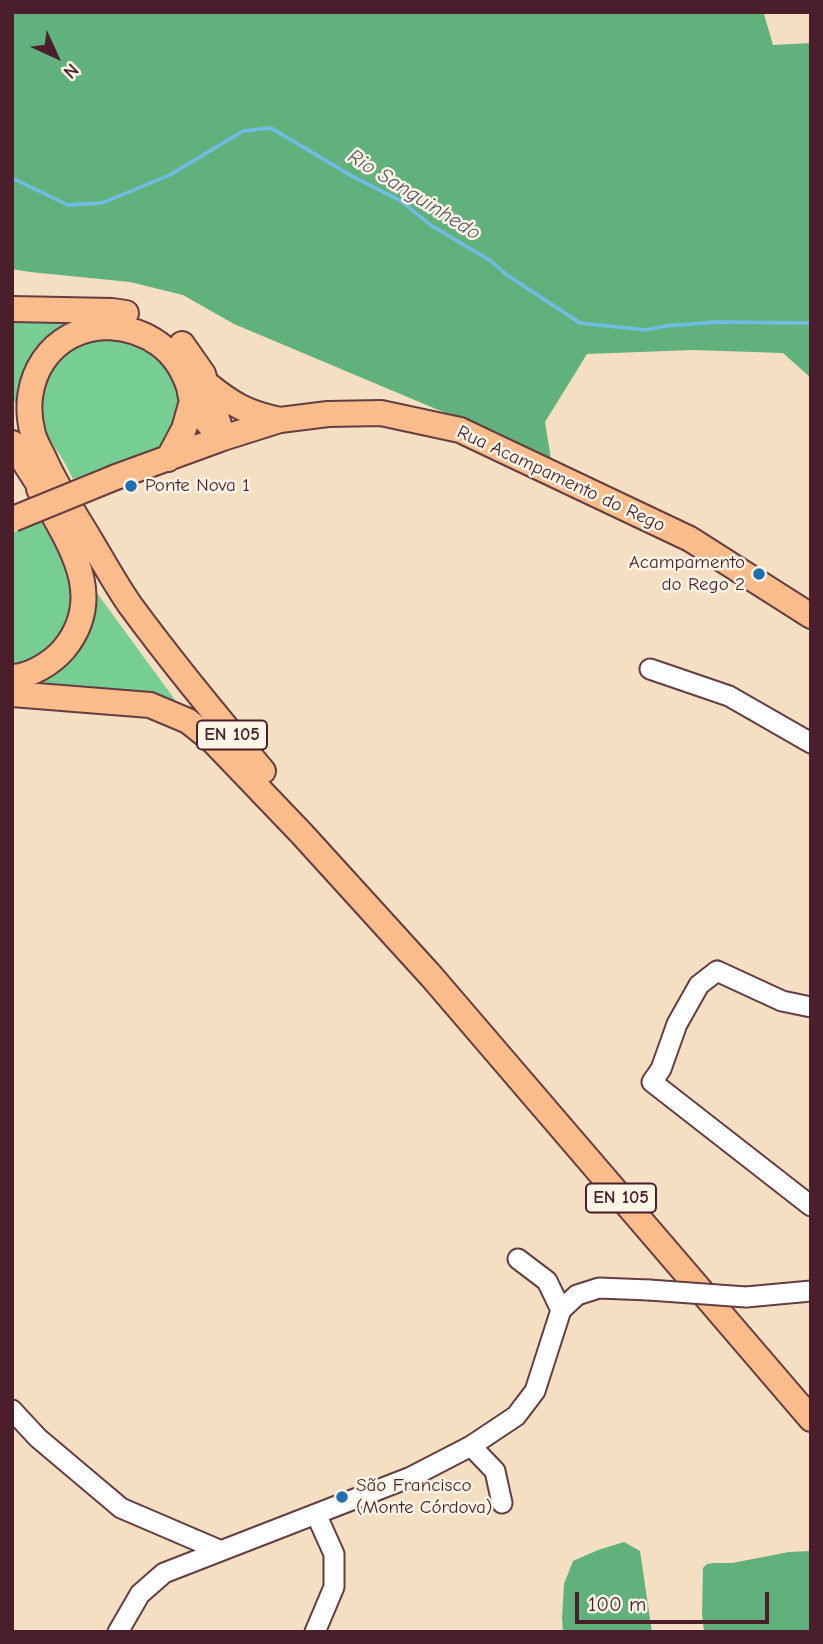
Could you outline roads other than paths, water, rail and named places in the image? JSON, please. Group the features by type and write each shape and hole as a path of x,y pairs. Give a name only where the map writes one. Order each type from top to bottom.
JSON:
{"main road":[{"path":"12,309 127,313 147,319 180,342 203,374 184,429 168,458"},
{"path":"54,479 33,436 29,396 33,378 45,357 60,342 79,331 98,327 120,328 138,332 156,341 169,352 199,392 208,425 223,438"},
{"path":"199,392 256,415 280,420"},
{"name":"Rua Acampamento do Rego","path":"13,519 168,458 280,420 328,414 381,413 460,430 690,539 811,616"},
{"name":"EN 105","path":"12,422 54,479 128,602 171,659 432,977"},
{"path":"12,677 39,669 59,655 72,639 82,616 84,591 75,555 17,451"},
{"name":"EN 105","path":"17,451 120,608 195,707 302,834 432,977 811,1419"},
{"path":"12,694 150,705 188,721 213,741 302,834"}],"street":[{"path":"650,670 729,696 811,743"},
{"path":"811,1007 782,1001 718,971 699,985 677,1024 661,1069 652,1082 811,1206"},
{"path":"518,1259 547,1281 561,1310"},
{"path":"118,1632 140,1594 164,1573 411,1477 471,1446 516,1416 535,1391 561,1310 577,1295 599,1288 746,1297 811,1291"},
{"path":"12,1410 38,1438 121,1508 219,1550"},
{"path":"471,1446 495,1471 502,1503"},
{"path":"315,1632 334,1587 334,1554 316,1514"}],"waterway":[{"name":"Rio Sanguinhedo","path":"12,178 68,205 102,203 170,175 243,131 271,128 350,175 401,201 432,226 491,261 507,275 580,323 646,330 717,322 811,323"}],"place":[{"name":"Ponte Nova 1","path":"131,486"},
{"name":"Acampamento do Rego 2","path":"759,574"},
{"name":"São Francisco (Monte Córdova)","path":"342,1497"}]}
